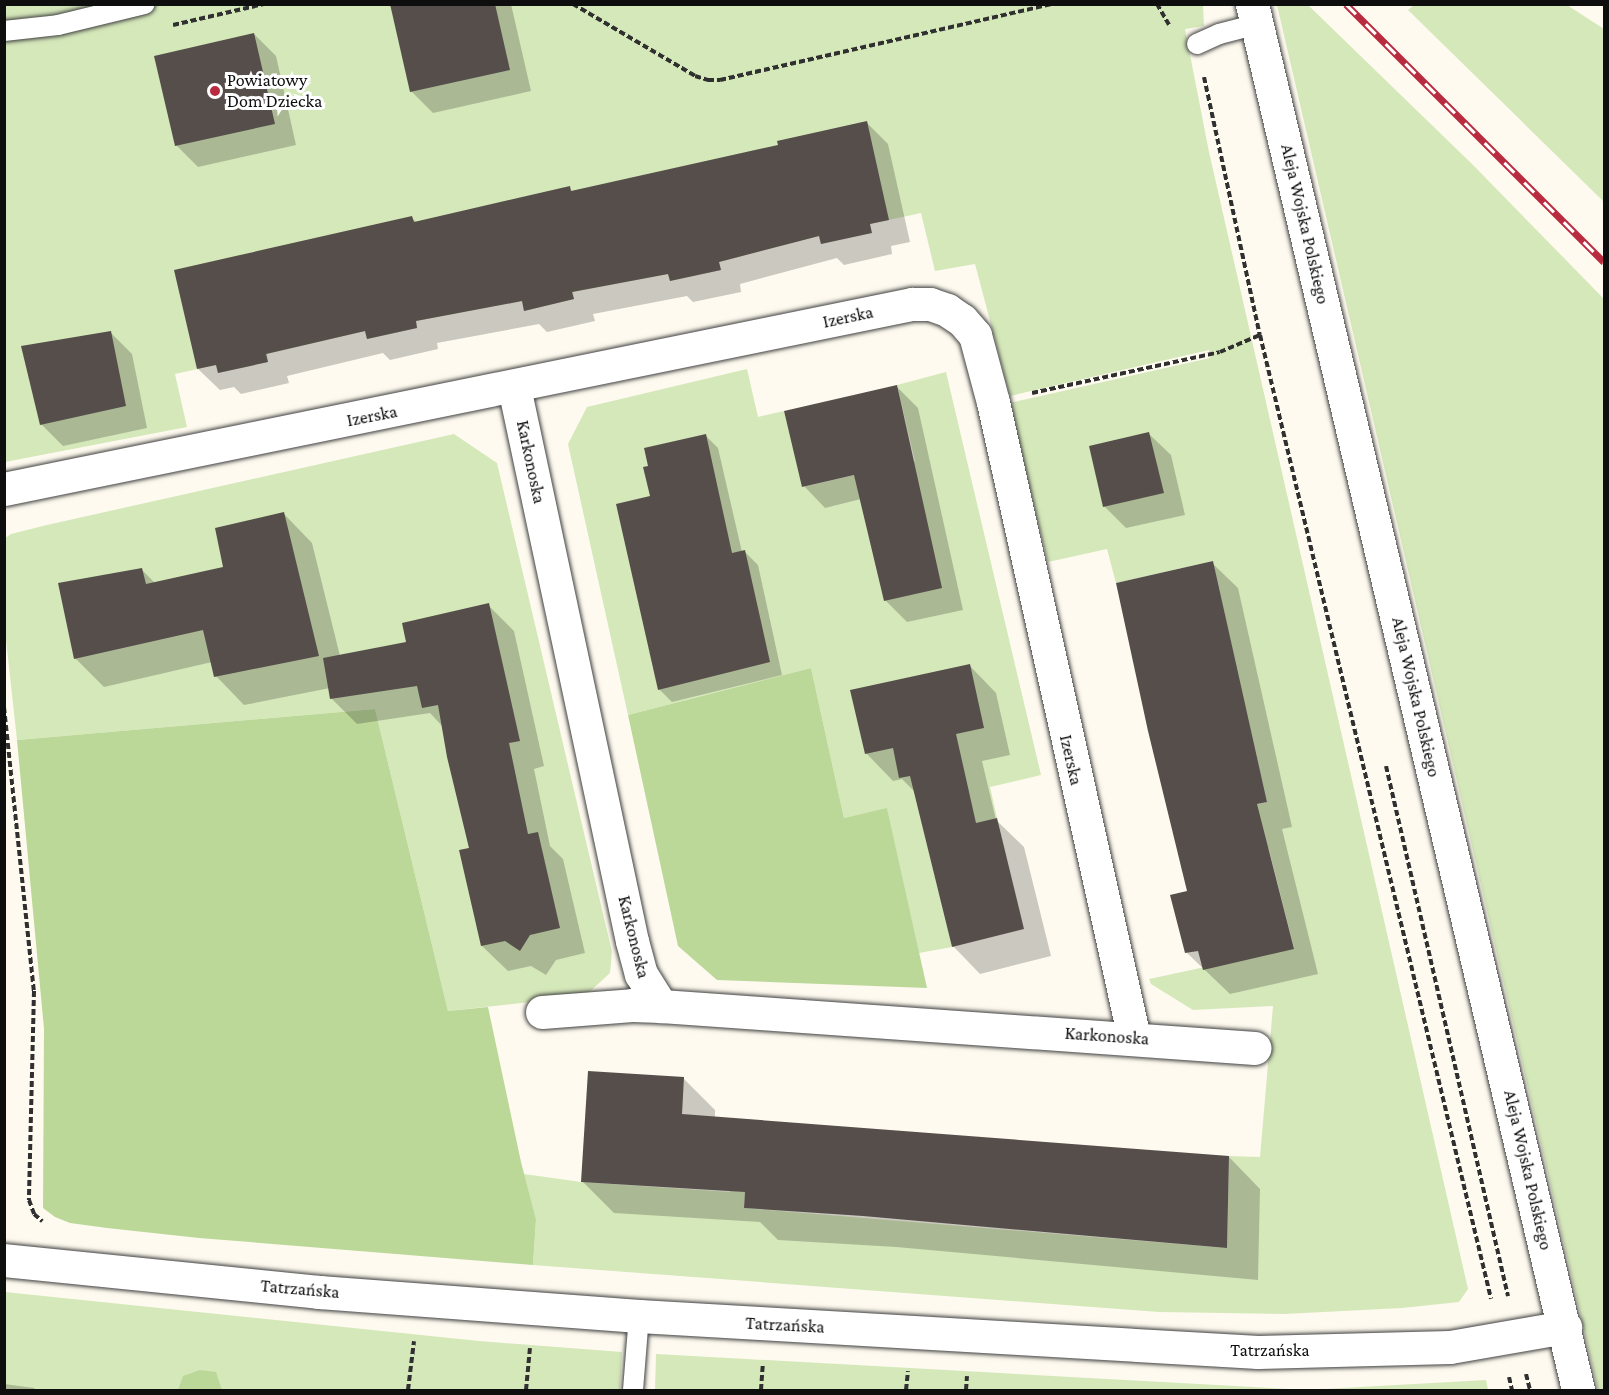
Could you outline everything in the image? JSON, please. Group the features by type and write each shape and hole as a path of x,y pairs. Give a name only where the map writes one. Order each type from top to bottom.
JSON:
{"street":[{"name":"Aleja Wojska Polskiego","path":"1255,14 1565,1326 1578,1390"},
{"name":"Izerska","path":"4,489 922,304 940,307 956,315 975,335 993,402 1134,1038"},
{"name":"Karkonoska","path":"514,387 632,941 641,974 661,1006 1255,1048"},
{"path":"542,1012 632,1005 661,1006"},
{"name":"Tatrzańska","path":"4,1260 319,1292 639,1316 1258,1352 1450,1347 1501,1340 1565,1326"}],"lane":[{"path":"4,31 58,25 145,4"},
{"path":"1197,44 1255,14"},
{"path":"633,1390 639,1316"}],"path":[{"path":"573,4 695,76 720,80 1052,4"},
{"path":"1197,44 1260,335 1512,1390"},
{"path":"993,402 1220,352 1260,335"},
{"path":"4,707 34,991 29,1183"},
{"path":"408,1390 419,1299"},
{"path":"526,1390 530,1347"},
{"path":"761,1390 763,1361"}],"green space":[{"path":"1415,4 1567,5 1604,29 1604,202 1408,10"},
{"path":"4,5 1203,5 1204,26 1185,29 1209,152 1468,1289 1459,1302 1402,1308 1284,1314 1159,1312 533,1265 536,1219 524,1174 581,1182 730,1192 736,1119 750,1119 744,1208 1227,1248 1229,1156 1260,1157 1273,1006 1193,1010 1151,984 1149,979 1294,948 1269,849 1182,871 1172,824 1267,802 1246,709 1148,731 1136,669 1232,647 1213,561 1116,583 1107,549 1048,562 1009,403 1210,358 1209,350 1010,396 975,264 935,271 921,213 870,224 846,238 821,244 819,236 719,262 721,270 670,281 668,274 573,292 574,299 524,311 522,301 416,321 417,328 367,339 365,331 267,354 268,362 218,373 216,365 175,374 187,427 5,462"},
{"path":"1277,5 1308,5 1473,165 1604,299 1604,1390 1598,1390"},
{"path":"747,369 758,417 784,411 803,487 915,461 897,385 946,372 1041,775 990,787 997,818 925,836 952,947 919,953 887,809 844,818 811,668 628,715 568,444 587,407"},
{"path":"454,434 497,463 612,952 610,973 585,996 448,1011 375,709 17,740 5,631 4,539 11,534"},
{"path":"811,668 844,818 887,808 927,988 717,980 678,946 628,715"},
{"path":"375,709 448,1011 488,1007 521,1162 536,1219 533,1265 199,1238 70,1223 55,1217 43,1208 44,1029 17,740"},
{"path":"5,1292 479,1341 622,1352 620,1390 5,1390"},
{"path":"656,1354 1307,1390 655,1390"},
{"path":"200,1370 216,1372 222,1390 178,1390 183,1376"},
{"path":"1486,1380 1488,1390 1307,1390"}],"building":[{"path":"390,4 495,4 510,70 410,92"},
{"name":"Powiatowy Dom Dziecka","path":"254,33 275,124 175,146 154,56"},
{"path":"867,121 889,220 870,224 872,233 821,244 819,236 719,262 721,270 670,281 668,274 572,292 574,299 524,311 522,301 416,321 417,328 367,339 365,331 266,354 268,362 218,373 216,365 197,369 174,270 412,216 414,222 570,186 571,191 778,145 777,141"},
{"path":"111,331 126,406 40,425 21,346"},
{"path":"897,385 942,588 884,601 854,475 802,487 784,411"},
{"path":"1149,432 1164,493 1103,507 1089,446"},
{"path":"706,434 732,553 745,550 770,662 658,690 616,504 650,496 643,467 648,466 644,448"},
{"path":"284,512 319,656 214,677 203,630 74,659 58,583 142,568 146,584 223,567 215,528"},
{"path":"1213,561 1267,802 1257,804 1294,949 1203,970 1198,951 1185,953 1170,895 1187,891 1148,731 1116,583"},
{"path":"489,603 520,741 509,743 528,834 538,832 560,928 530,935 520,951 505,941 481,946 459,850 469,848 447,757 438,705 422,708 417,686 330,699 323,658 406,642 402,623"},
{"path":"970,664 984,728 956,734 976,823 997,818 1024,929 952,947 910,776 899,778 893,748 865,754 850,690"},
{"path":"588,1071 684,1077 682,1114 1229,1156 1227,1248 863,1216 744,1208 745,1192 581,1182"}],"railway":[{"path":"1346,4 1604,262"}],"place":[{"name":"Powiatowy Dom Dziecka","path":"215,91"}]}
